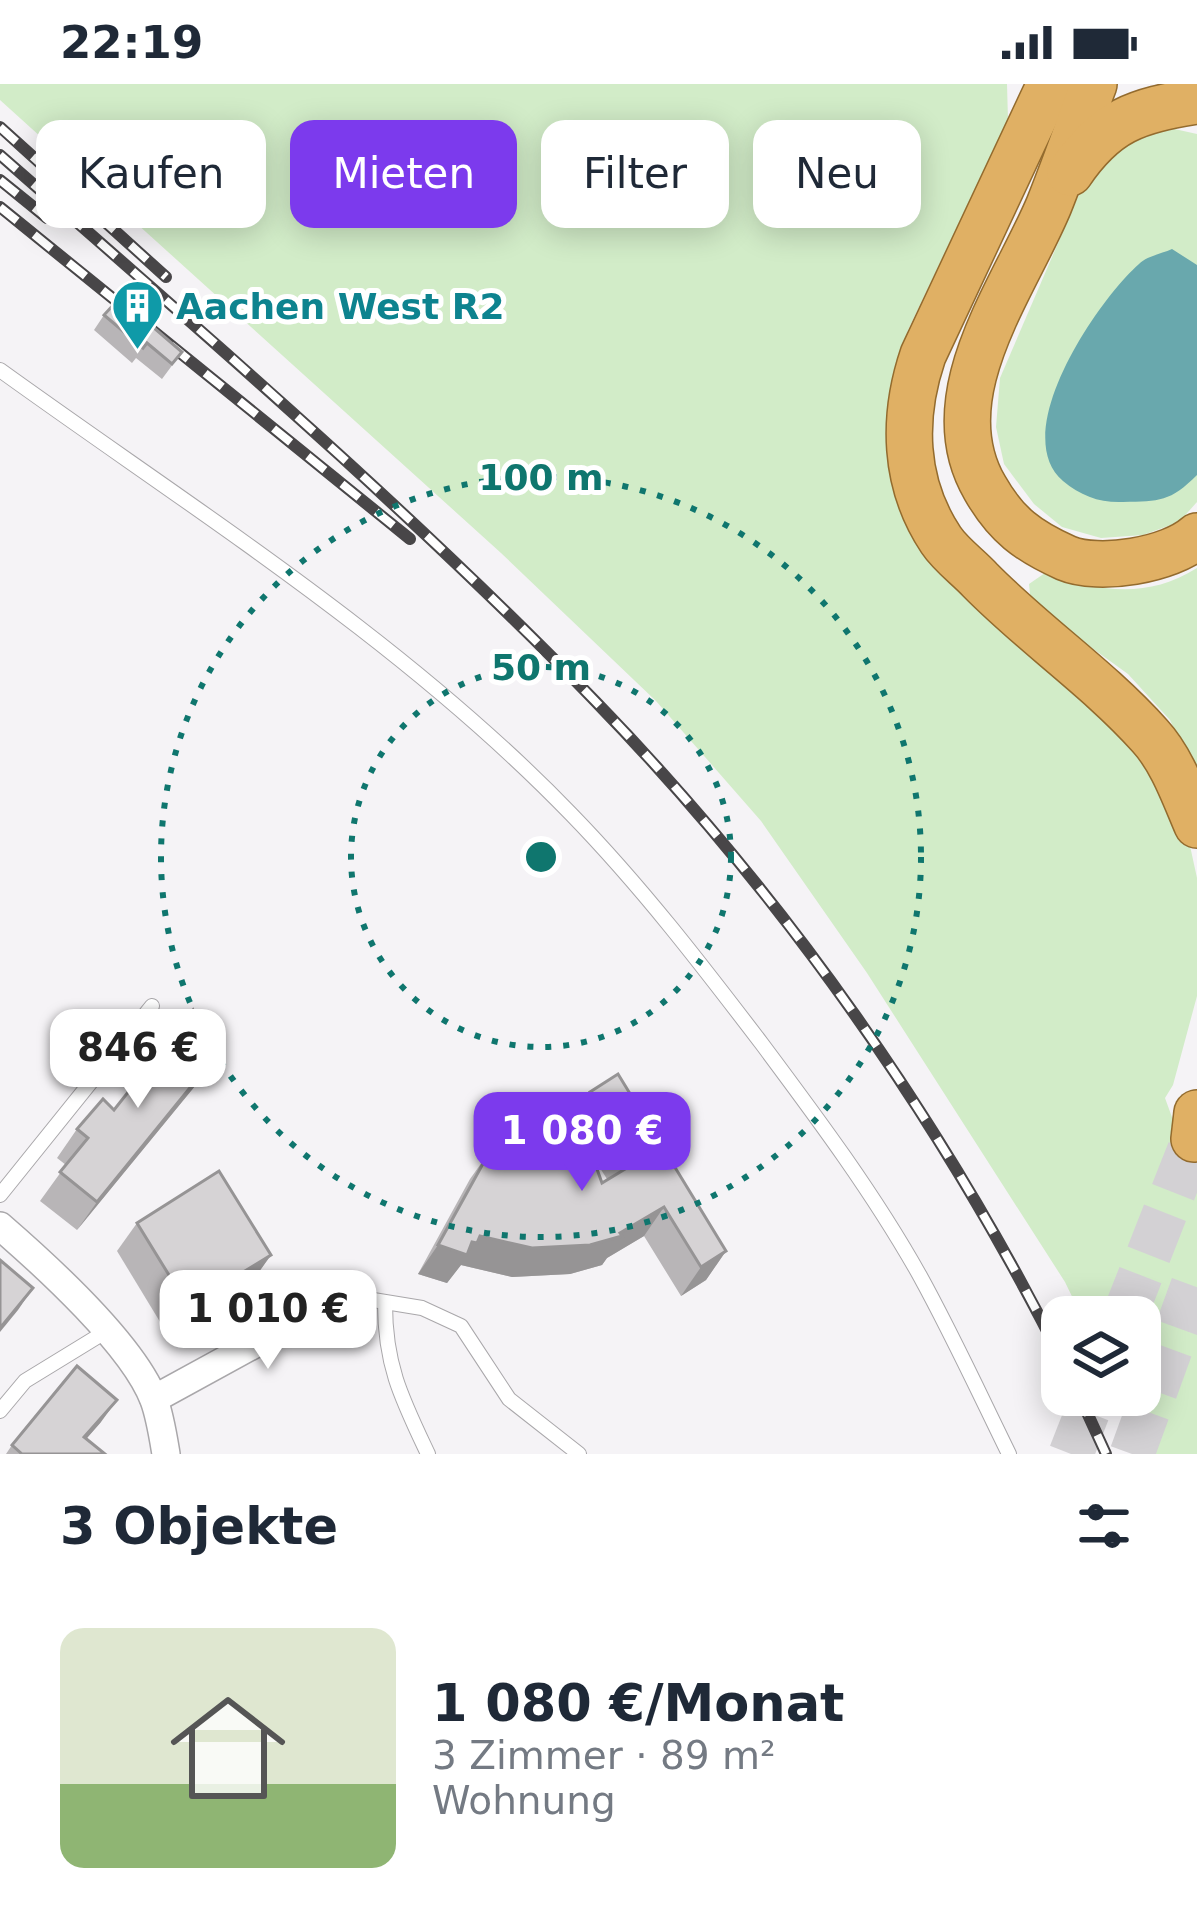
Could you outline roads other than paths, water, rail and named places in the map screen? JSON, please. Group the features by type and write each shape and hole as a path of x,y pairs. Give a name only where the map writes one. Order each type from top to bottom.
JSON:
{"highway":[{"path":"1017,84 1021,144"},
{"path":"1050,84 923,355 909,396 908,446 917,488 941,541 1153,739 1197,825"},
{"path":"1094,84 1048,206 975,369 967,432 978,477 1002,516 1028,542 1078,563 1135,562 1197,536"},
{"path":"1048,206 1087,148 1103,133 1148,110 1197,101"}],"street":[{"path":"0,1226 39,1260 132,1361 154,1399 166,1454"},
{"path":"154,1399 293,1323 373,1301"}],"lane":[{"path":"0,370 358,627 495,742 661,910 880,1209 921,1277 1009,1454"},
{"path":"0,1196 152,1006"},
{"path":"428,1454 394,1384 373,1301 422,1308 461,1326 509,1399 579,1454"},
{"path":"0,1411 25,1381 105,1332"}],"water":[{"path":"1172,249 1197,265 1197,475 1156,500 1091,498 1063,481 1049,459 1045,432 1052,401 1065,368 1102,306 1142,261"}],"tunnel":[{"path":"1132,1296 1194,1139"},
{"path":"1132,1454 1197,1275"},
{"path":"1071,1454 1086,1416"}],"railway":[{"path":"0,127 166,277"},
{"path":"0,155 378,491 525,630 665,776 794,932 854,1014 965,1183 1041,1320"},
{"path":"0,180 36,209"},
{"path":"0,207 410,539"},
{"path":"1089,1416 1106,1454"}],"place":[{"name":"Aachen West R2","path":"137,352"}]}
